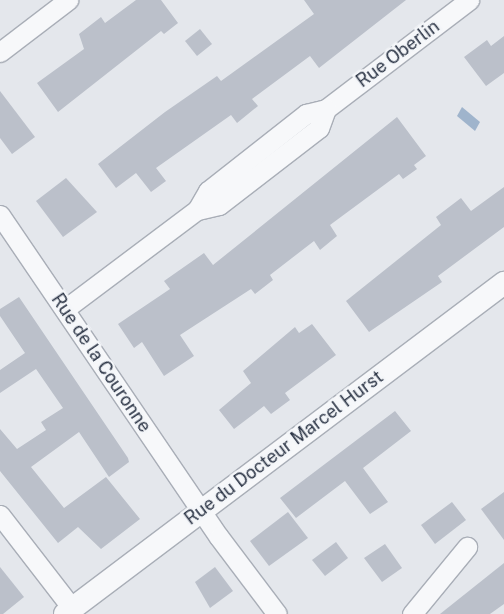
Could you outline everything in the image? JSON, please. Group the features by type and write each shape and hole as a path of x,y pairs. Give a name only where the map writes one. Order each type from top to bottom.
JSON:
{"street":[{"path":"0,52 68,0"},
{"name":"Rue Oberlin","path":"65,309 197,210 219,205 319,128 326,109 469,0"},
{"name":"Rue de la Couronne","path":"0,215 201,511 277,614"},
{"name":"Rue du Docteur Marcel Hurst","path":"69,611 504,283"},
{"path":"0,515 69,611"},
{"path":"412,614 467,547"}],"water":[{"path":"462,107 480,122 475,131 457,116"}],"building":[{"path":"136,0 161,0 178,23 164,34 161,31 58,112 37,83 84,49 79,34 101,17 105,23"},
{"path":"304,0 406,0 319,68 310,56 252,99 258,106 237,123 231,115 156,168 166,181 151,192 136,173 116,188 98,164 165,112 217,76 221,81 314,14"},
{"path":"200,29 212,44 197,56 185,41"},
{"path":"504,36 504,73 486,86 464,57 487,40 491,46"},
{"path":"0,91 35,137 12,154 0,138"},
{"path":"397,117 426,156 414,165 417,169 403,179 399,174 330,225 337,236 320,250 314,241 270,275 273,280 255,294 251,289 180,335 194,356 164,376 142,342 134,348 118,324 170,289 164,281 204,253 213,265"},
{"path":"66,178 97,212 63,237 36,201"},
{"path":"504,187 504,227 438,276 442,282 369,332 346,301 441,225 436,217 461,198 471,211"},
{"path":"19,297 128,458 129,462 109,477 79,432 31,467 64,508 106,477 140,519 101,549 78,527 58,543 0,471 0,429 17,449 46,430 41,422 63,408 36,369 0,393 0,370 25,353 0,316 0,309"},
{"path":"312,324 336,355 285,393 290,400 271,414 264,406 234,429 219,410 251,383 243,371 295,327 299,333"},
{"path":"395,411 411,431 363,468 388,502 370,514 345,481 296,518 280,498"},
{"path":"504,492 504,540 481,509"},
{"path":"452,502 466,520 435,544 421,525"},
{"path":"288,512 308,538 269,566 250,541"},
{"path":"336,542 348,558 325,576 312,560"},
{"path":"385,544 402,568 382,582 364,558"},
{"path":"504,563 504,604 490,614 440,614"},
{"path":"0,567 24,597 3,614 0,614"},
{"path":"215,567 233,591 210,608 195,582"}]}
